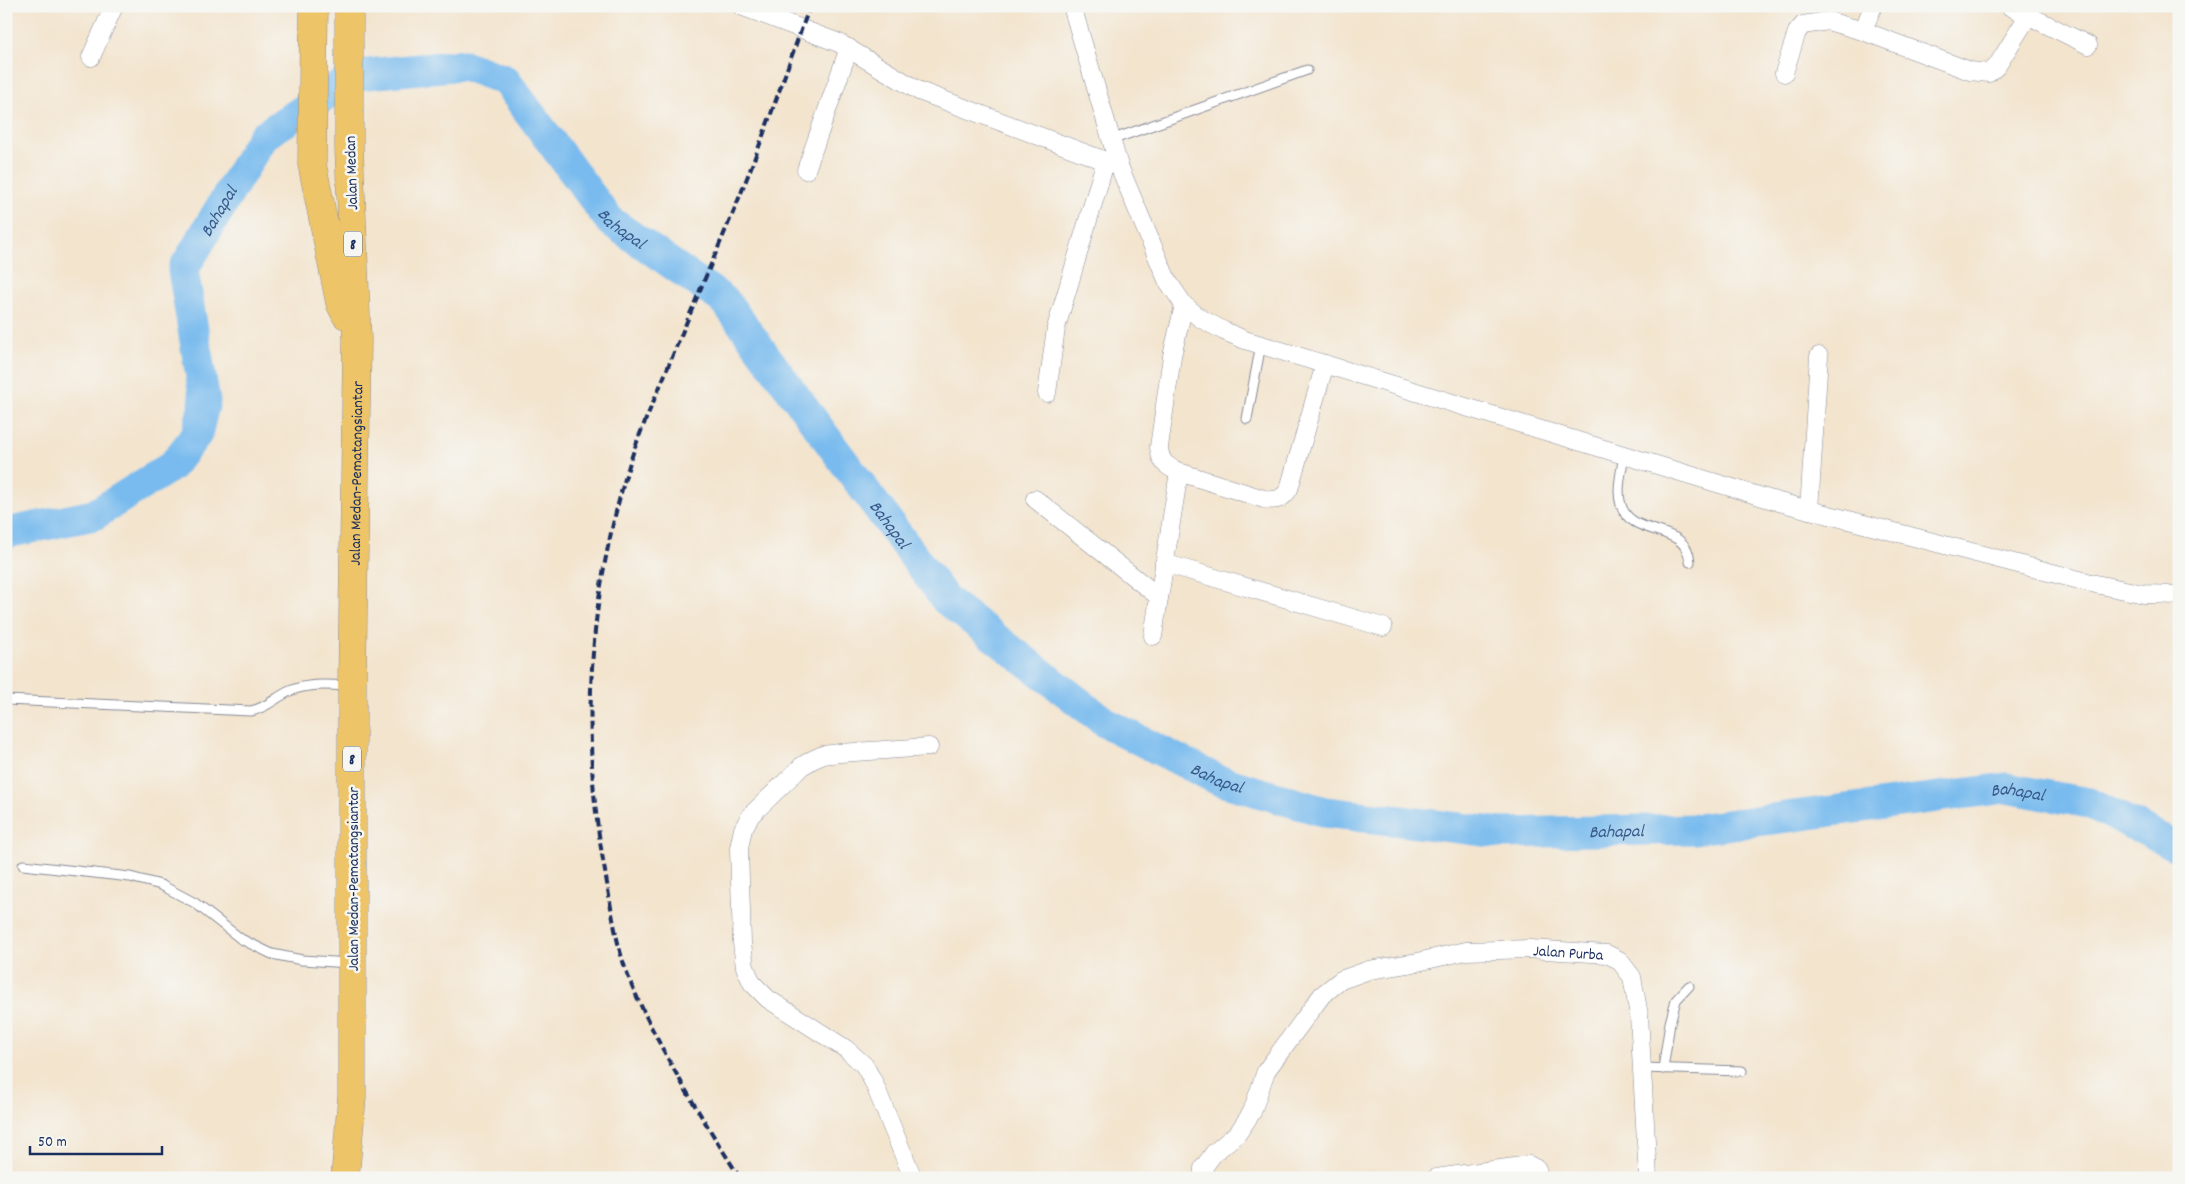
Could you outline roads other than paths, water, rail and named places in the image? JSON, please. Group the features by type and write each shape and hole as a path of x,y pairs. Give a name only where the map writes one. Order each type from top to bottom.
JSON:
{"highway":[{"name":"8","path":"314,6 312,164 340,303 357,339"},
{"name":"Jalan Medan","path":"349,6 349,148 357,339"},
{"name":"Jalan Medan-Pematangsiantar","path":"345,1178 352,1097 352,686 357,339"}],"street":[{"path":"91,57 114,6"},
{"path":"741,6 849,48 918,91 1112,165 1167,280 1184,305 1200,318 1224,331 1325,364 1779,502 2091,583 2144,594 2179,596"},
{"path":"1047,393 1056,328 1112,165 1111,140 1072,6"},
{"path":"1863,31 1873,6"},
{"path":"2009,6 2088,45"},
{"path":"1784,73 1798,32 1803,25 1828,21 1863,31 1980,74 1989,72 1996,66 2028,16"},
{"path":"806,170 849,48"},
{"path":"1184,305 1172,356 1159,447 1161,460 1168,467 1179,472 1264,498 1278,500 1285,496 1289,490 1325,364"},
{"path":"1810,510 1819,356"},
{"path":"1153,636 1179,472"},
{"path":"1035,499 1159,597"},
{"path":"1164,563 1383,627"},
{"path":"913,1178 873,1081 864,1065 846,1049 768,999 752,983 745,967 742,943 739,848 743,829 751,815 802,766 812,760 823,755 840,753 929,747"},
{"name":"Jalan Purba","path":"1203,1178 1203,1168 1214,1153 1238,1133 1252,1112 1266,1071 1322,995 1341,980 1359,973 1466,951 1497,949 1607,954 1619,960 1632,977 1639,1016 1648,1178"},
{"path":"1436,1178 1529,1165 1537,1169 1539,1178"}],"lane":[{"path":"1111,140 1307,70"},
{"path":"1247,419 1261,344"},
{"path":"1624,454 1620,491 1620,503 1624,515 1632,522 1680,540 1687,548 1690,562"},
{"path":"6,700 251,711 262,709 289,691 303,687 352,686"},
{"path":"22,865 130,878 161,885 195,903 241,939 272,954 302,960 352,964"},
{"path":"1663,1069 1676,1000 1689,986"},
{"path":"1642,1068 1742,1071"}],"waterway":[{"name":"Bahapal","path":"6,533 94,515 172,466 197,434 205,401 183,270 263,136 357,75 463,65 505,80 610,221 725,301 946,600 1106,723 1218,780 1325,812 1501,833 1696,829 2006,788 2089,803 2179,847"}],"railway":[{"path":"740,1178 665,1054 639,1002 619,948 596,809 591,706 593,655 598,603 607,553 618,503 633,453 740,196 810,6"}]}
